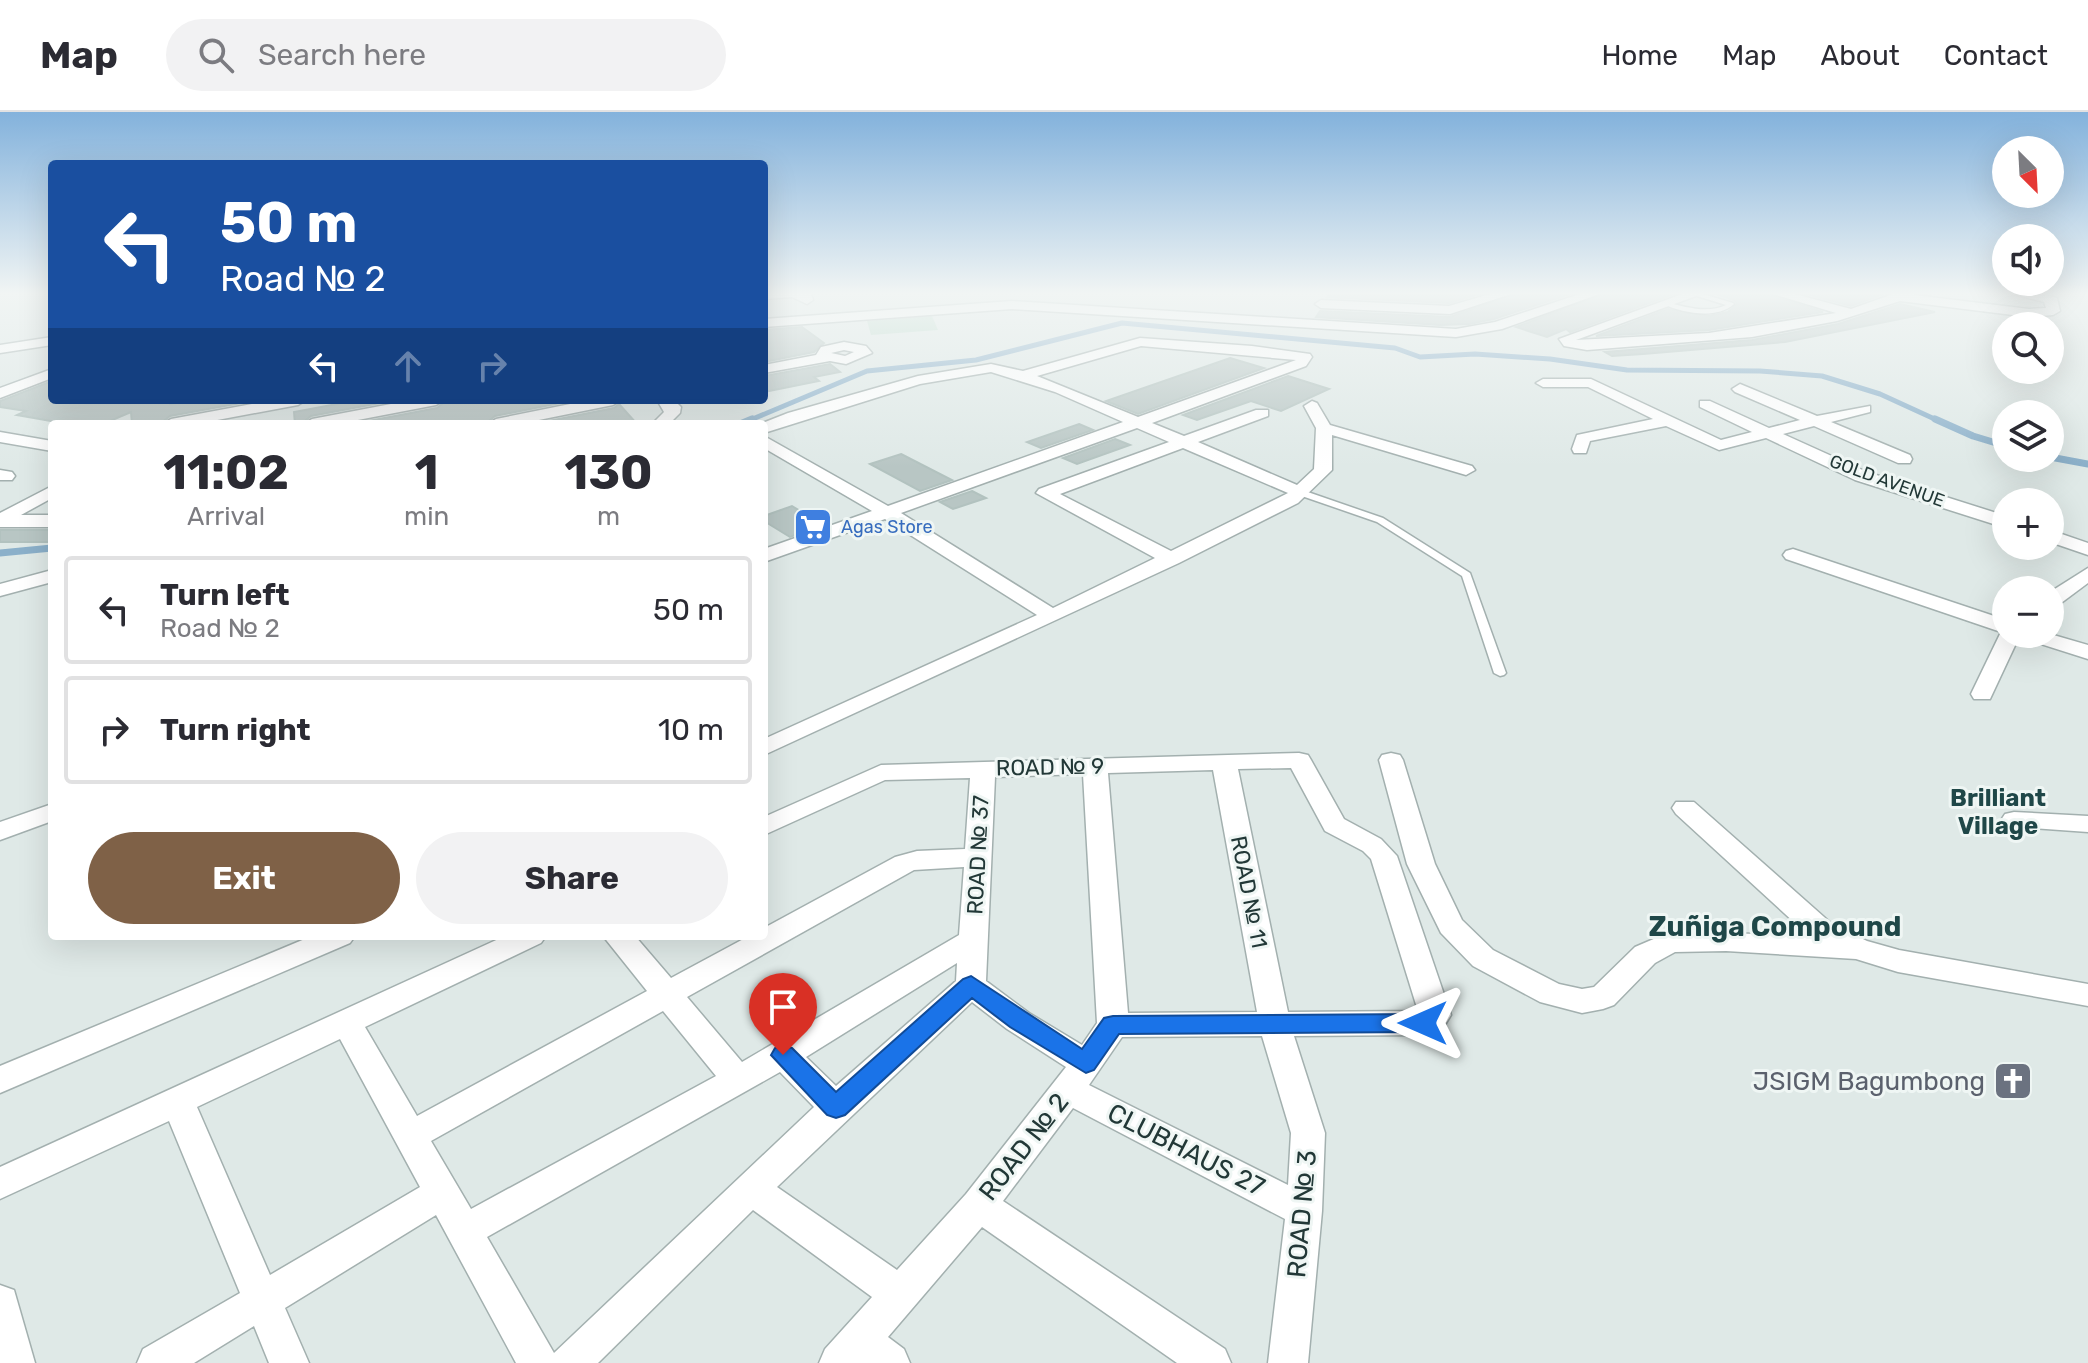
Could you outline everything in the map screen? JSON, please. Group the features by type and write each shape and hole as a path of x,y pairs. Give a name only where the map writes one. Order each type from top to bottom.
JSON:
{"street":[{"path":"0,359 23,350"},
{"path":"768,368 832,350"},
{"path":"1025,375 1111,350"},
{"path":"768,555 1245,384 1301,363 1305,357 1255,350"},
{"path":"768,426 918,380 991,368 1025,375 1299,492"},
{"path":"0,393 48,375"},
{"path":"0,379 48,387"},
{"path":"1543,383 1591,383 1719,445 1864,409"},
{"path":"1740,389 1904,459"},
{"path":"192,420 277,404"},
{"path":"333,420 415,404"},
{"path":"516,420 594,404"},
{"path":"664,420 672,413 673,407 670,404"},
{"name":"GOLD AVENUE","path":"1705,404 1865,477 1992,518"},
{"path":"768,746 1052,616 1292,499 1323,470 1324,428 1312,406"},
{"path":"1172,559 1045,493 1262,413"},
{"path":"1580,449 1583,438 1666,421"},
{"path":"1324,428 1466,470"},
{"path":"0,437 48,445"},
{"path":"768,443 1052,616"},
{"path":"0,521 48,493"},
{"path":"0,521 48,521"},
{"path":"2064,541 2088,549"},
{"path":"1793,555 1992,622"},
{"path":"2064,592 2088,574"},
{"path":"0,590 48,577"},
{"path":"2064,645 2088,652"},
{"path":"1982,694 2003,648"},
{"name":"ROAD № 9","path":"768,825 877,774 1299,760 1334,825 1383,856 1435,1015 1432,1020 1423,1023 1274,1022"},
{"path":"1391,760 1421,864 1451,926 1483,958 1551,994 1582,1001 1603,997 1645,955 1670,942 1726,941 1857,948"},
{"name":"ROAD № 11","path":"1224,762 1274,1022"},
{"path":"1095,767 1113,1025 1274,1022"},
{"name":"ROAD № 37","path":"971,985 983,769"},
{"path":"1685,808 1822,931 1857,948 1898,961 2088,995"},
{"path":"0,831 48,813"},
{"path":"2014,820 2088,824"},
{"path":"768,938 905,863 979,858"},
{"path":"0,1080 331,940"},
{"path":"0,1184 522,940"},
{"path":"622,940 738,1080"},
{"path":"410,1136 765,940"},
{"path":"464,1231 783,1055 973,940"},
{"path":"570,1363 836,1107 971,985"},
{"name":"CLUBHAUS 27","path":"971,985 1018,1021 1077,1077 1304,1211"},
{"path":"346,1022 538,1363"},
{"name":"ROAD № 3","path":"1274,1022 1308,1133 1304,1211 1288,1363"},
{"name":"ROAD № 2","path":"863,1355 900,1295 979,1205 1113,1025"},
{"path":"783,1055 836,1107"},
{"path":"177,1100 289,1363"},
{"path":"751,1188 900,1295"},
{"path":"157,1363 442,1193"},
{"path":"979,1205 1211,1363"},
{"path":"0,1303 15,1363"}],"lane":[{"path":"1299,492 1380,520 1466,575 1500,673"}],"building":[{"path":"768,350 816,350 768,361"},
{"path":"1625,350 1681,350 1612,356 1605,352"},
{"path":"1230,358 1264,368 1138,414 1106,401"},
{"path":"830,364 840,372 814,377 819,381 768,391 768,375"},
{"path":"1288,376 1329,389 1281,411 1251,401 1197,420 1183,415"},
{"path":"48,383 48,404 236,404 170,416 165,420 132,420 131,412 112,420 48,420 17,415 26,411 0,407 0,401"},
{"path":"337,404 375,404 311,416 306,420 295,420 294,412"},
{"path":"442,404 555,404 495,416 490,420 374,420 437,408"},
{"path":"619,404 633,420 554,420 614,408"},
{"path":"1079,424 1093,430 1041,448 1027,442"},
{"path":"1115,439 1130,445 1077,464 1063,458"},
{"path":"901,454 952,480 920,491 870,464"},
{"path":"972,491 986,498 953,509 940,502"},
{"path":"792,506 823,525 790,537 768,523 768,515"},
{"path":"0,530 48,530 48,542 0,542"}],"waterway":[{"path":"750,420 867,371 976,360 1014,350"},
{"path":"1402,350 1420,357 1475,354 1550,359 1627,370 1760,371 1822,376 1880,394 1939,421"},
{"path":"1935,419 1992,442"},
{"path":"2064,460 2088,464"},
{"path":"0,553 48,548"}],"place":[{"name":"Agas Store","path":"813,527"},
{"name":"JSIGM Bagumbong","path":"2013,1081"}],"district":[{"name":"Brilliant Village","path":"1998,812"},
{"name":"Zuñiga Compound","path":"1775,926"}],"route":[{"path":"783,1055 836,1107 971,985 1018,1021 1086,1064 1113,1025 1423,1023"}]}
